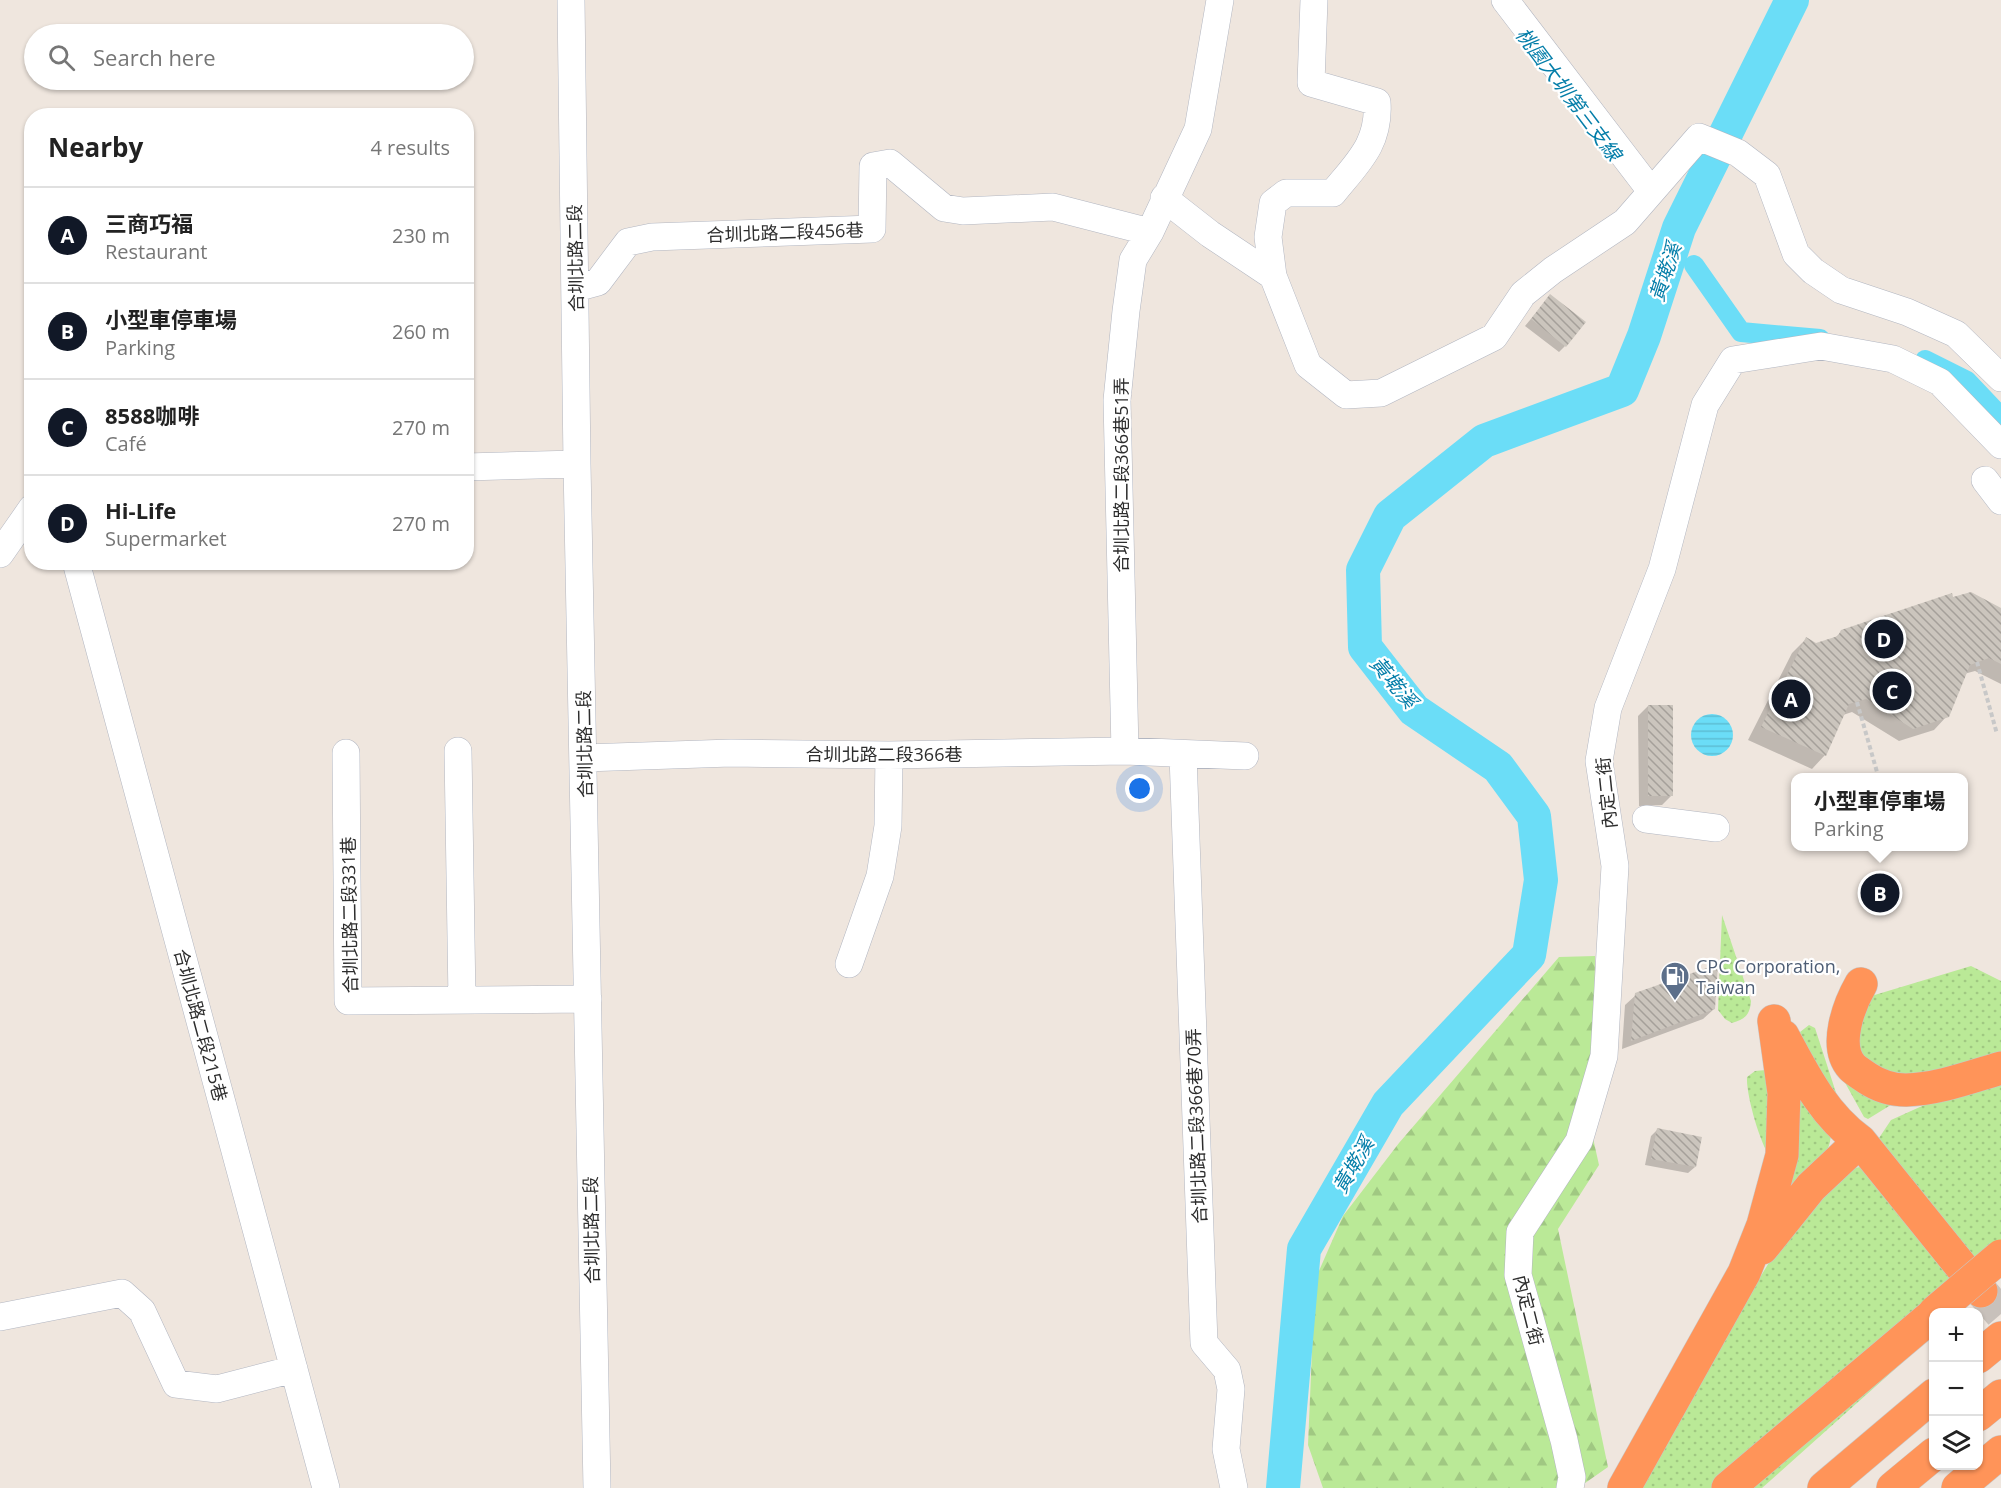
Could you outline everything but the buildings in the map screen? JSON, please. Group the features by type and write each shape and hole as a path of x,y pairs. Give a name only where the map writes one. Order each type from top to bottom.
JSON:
{"highway":[{"path":"1860,1141 1856,1122 1834,1070 1828,1032 1838,1009 1861,984 1849,1006 1844,1029 1846,1055 1852,1067 1879,1086 1904,1090 1930,1088 2001,1068"},
{"path":"1624,1488 1744,1273 1763,1225 1782,1155 1784,1093 1774,1021 1813,1091 1839,1125 1860,1141 1982,1291"},
{"path":"1744,1273 1810,1187 1860,1141"},
{"path":"1940,1308 2001,1256"},
{"path":"1728,1488 1929,1317"},
{"path":"1983,1353 2001,1338"},
{"path":"1983,1411 2001,1396"},
{"path":"1824,1488 1929,1399"},
{"path":"1958,1488 2001,1452"},
{"path":"1893,1488 1929,1458"}],"street":[{"name":"合圳北路二段","path":"571,0 577,464 597,1488"},
{"name":"合圳北路二段366巷51弄","path":"1125,751 1117,400 1133,260 1150,232 1198,129 1220,0"},
{"path":"1314,0 1311,83 1377,102 1378,123 1372,142 1333,193 1286,193 1273,202 1268,237 1273,276 1308,365 1346,395 1381,393 1494,337 1523,294 1553,270 1625,222 1699,137 1738,153 1767,175 1796,254 1812,270 1842,290 1907,312 1956,334 2001,378"},
{"path":"1505,0 1651,191"},
{"name":"合圳北路二段456巷","path":"576,288 598,282 628,242 652,237 872,229 873,166 891,164 944,208 963,211 1053,207 1150,232"},
{"path":"1164,198 1210,234 1273,276"},
{"name":"內定二街","path":"1570,1488 1572,1477 1563,1440 1518,1275 1520,1232 1579,1141 1604,1056 1616,866 1599,761 1608,708 1662,569 1705,405 1733,360 1821,346 1893,359 1940,382 2001,445"},
{"path":"474,466 577,464"},
{"path":"0,554 24,520"},
{"name":"合圳北路二段215巷","path":"78,570 326,1488"},
{"path":"458,751 462,1000"},
{"name":"合圳北路二段366巷","path":"584,758 731,753 889,755 1125,751 1245,756"},
{"name":"合圳北路二段331巷","path":"346,753 348,1001 588,999"},
{"path":"849,964 880,876 888,826 889,755"},
{"name":"合圳北路二段366巷70弄","path":"1183,755 1204,1343 1227,1370 1231,1389 1226,1449 1234,1488"},
{"path":"1646,819 1716,828"},
{"path":"0,1317 122,1293 142,1311 176,1384 218,1389 294,1369"}],"path":[{"path":"1977,662 1997,734"},
{"path":"1857,702 1877,772"}],"green space":[{"path":"1722,915 1751,1001 1746,1016 1732,1023 1725,1019 1718,1010"},
{"path":"1595,956 1593,1138 1599,1165 1558,1229 1608,1467 1578,1488 1323,1488 1308,1445 1315,1280 1343,1216 1399,1143 1559,957"},
{"path":"1971,966 2001,981 2001,1053 1927,1076 1897,1078 1860,1059 1857,1015 1868,997"},
{"path":"1809,1025 1815,1028 1840,1105 1804,1051 1800,1032"},
{"path":"1766,1070 1773,1077 1770,1157 1758,1130 1747,1085 1747,1077 1755,1071"},
{"path":"2001,1077 2001,1277 1992,1284 1877,1141 1891,1120 1951,1093"},
{"path":"1843,1079 1894,1103 1868,1119 1864,1117"},
{"path":"1796,1092 1831,1132 1830,1142 1823,1158 1811,1171 1789,1188"},
{"path":"1860,1167 1971,1301 1963,1308 1929,1308 1929,1339 1762,1488 1638,1488 1717,1348 1798,1215 1838,1171"}],"water":[{"path":"1712,714 1727,720 1733,735 1727,750 1712,756 1697,750 1691,735 1697,720"}],"waterway":[{"name":"黃墘溪","path":"1283,1488 1304,1249 1388,1104 1529,955 1541,880 1534,816 1498,767 1414,710 1365,647 1363,570 1390,516 1484,441 1622,390 1644,336 1679,228 1792,0"},
{"name":"桃園大圳第三支線","path":"1694,265 1741,332 1820,339"},
{"name":"桃園大圳第三支線","path":"1925,360 1967,381 2001,417"}],"tunnel":[{"path":"1981,1291 2001,1314"}],"place":[{"name":"Hi-Life","path":"1884,639"},
{"name":"8588咖啡","path":"1892,691"},
{"name":"三商巧福","path":"1791,699"},
{"name":"小型車停車場","path":"1880,893"},
{"name":"CPC Corporation, Taiwan","path":"1675,1002"}]}
